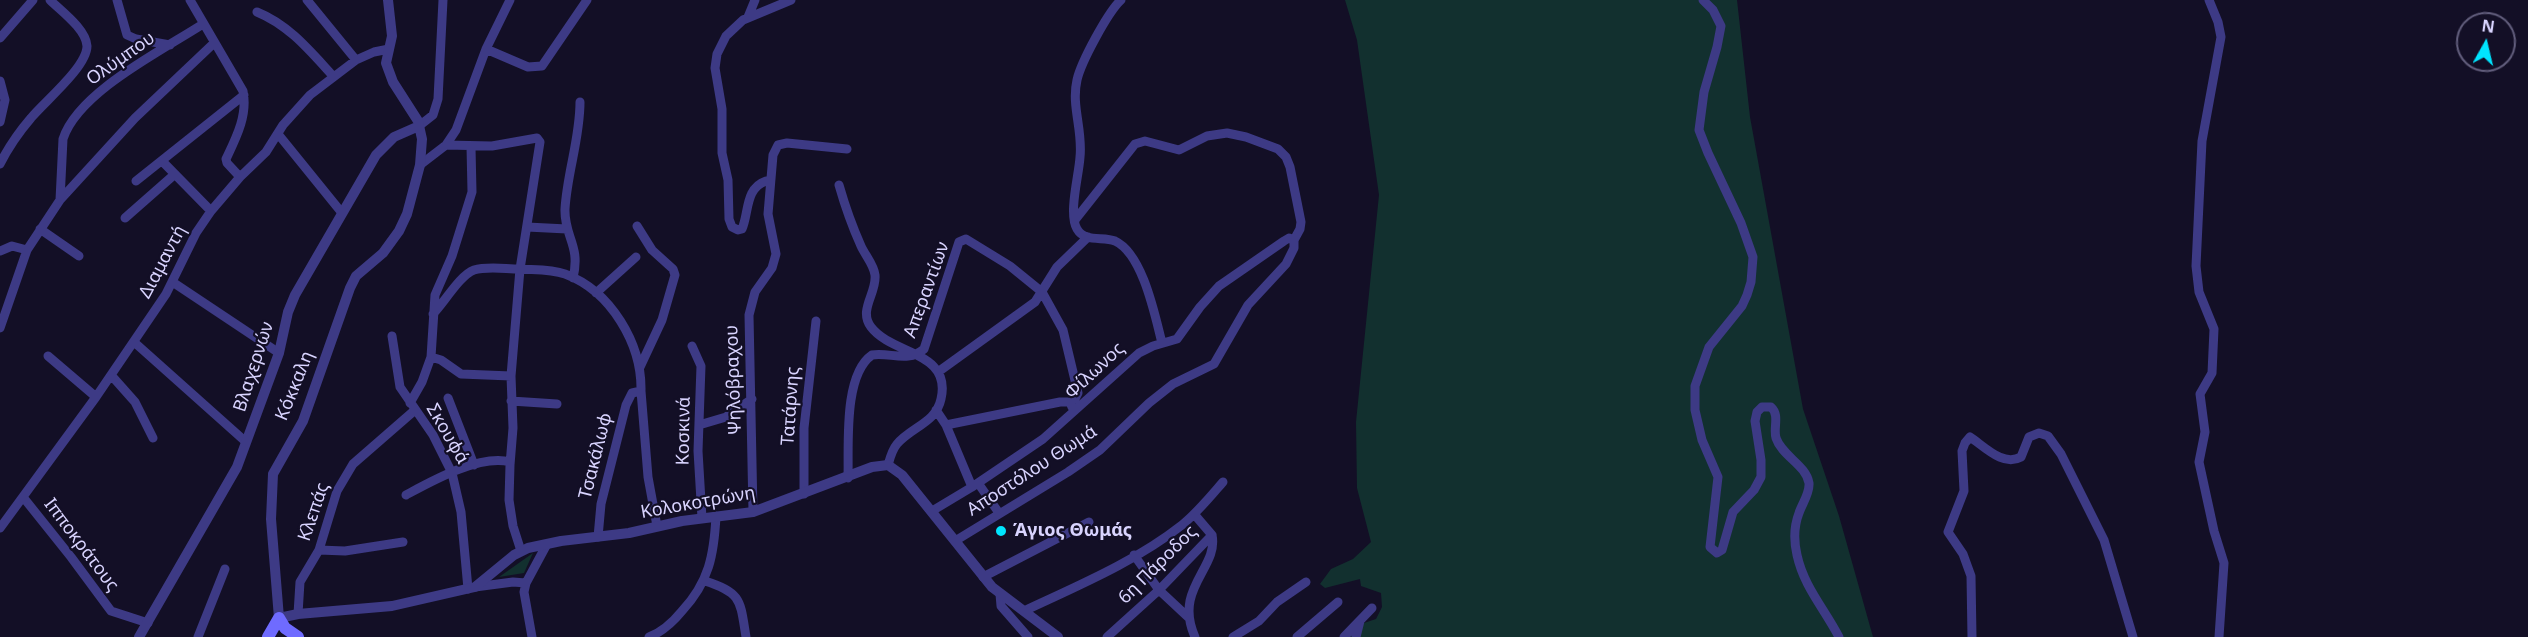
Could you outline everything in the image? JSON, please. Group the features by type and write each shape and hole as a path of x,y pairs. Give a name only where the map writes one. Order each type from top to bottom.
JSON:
{"main road":[{"path":"268,637 279,618 285,628 298,637"}],"street":[{"path":"0,38 33,0"},
{"path":"0,164 29,120 78,68 86,53 87,47 82,34 50,0"},
{"path":"117,0 127,35 136,39 170,45"},
{"path":"190,0 213,44 239,82 244,95 244,109 238,133 226,159 240,177"},
{"path":"307,0 356,60"},
{"name":"Κόκκαλη","path":"279,618 271,519 273,474 303,421 350,288 356,276 383,253 399,231 407,214 420,165 422,139 419,126 390,75 386,58 392,36 388,0"},
{"path":"419,126 429,120 437,105 443,0"},
{"path":"420,165 446,145 461,120 486,49 510,0"},
{"path":"486,49 528,68 542,66 587,0"},
{"path":"748,17 755,0"},
{"path":"770,184 760,183 753,190 742,229 732,227 729,219 728,180 722,153 722,109 715,68 721,44 734,28 748,17 791,0"},
{"path":"1121,0 1107,19 1077,78 1074,96 1081,154 1074,220 1078,231 1088,237 1115,241 1130,256 1144,280 1162,343"},
{"path":"1703,0 1713,10 1721,26 1718,47 1704,92 1699,130 1707,153 1750,244 1753,268 1742,306 1709,347 1695,386 1695,410 1702,440 1718,477 1710,547 1717,553 1722,550 1733,512 1754,490 1761,477 1756,416 1762,407 1771,407 1775,414 1775,434 1781,447 1800,467 1809,481 1795,527 1796,553 1803,577 1839,637"},
{"path":"2209,0 2221,37 2202,141 2196,266 2199,292 2214,329 2212,374 2200,394 2205,432 2199,462 2214,531 2224,563 2219,637"},
{"path":"257,12 271,18 294,34 333,76"},
{"name":"Ολύμπου","path":"60,200 60,155 66,129 80,111 108,85 203,24"},
{"path":"0,328 27,250 60,200 135,118 213,44"},
{"name":"Διαμαντή","path":"0,526 96,397 174,283 196,234 211,212 240,177 266,152 294,112 333,76 356,60 374,52 389,49"},
{"path":"0,81 5,100 0,122"},
{"path":"136,181 244,95"},
{"path":"573,278 576,253 567,229 566,204 579,124 580,102"},
{"name":"Βλαχερνών","path":"140,637 237,467 279,353 291,304 375,155 394,137 419,126"},
{"path":"1074,220 1135,144 1145,141 1179,150 1207,136 1227,133 1272,145 1286,157 1301,222 1294,244"},
{"path":"278,134 342,213"},
{"path":"446,145 471,147 506,145 537,138 540,140 520,269 511,376 513,428 509,500 520,551"},
{"name":"Ψηλόβραχου","path":"753,512 750,309 755,292 772,268 776,254 769,223 773,155 778,145 782,143 847,149"},
{"path":"413,407 431,357 436,291 452,256 472,192 471,147"},
{"path":"162,161 211,212"},
{"path":"124,218 175,174"},
{"name":"Απεραντίων","path":"839,186 851,223 875,273 866,311 868,322 884,339 930,362 939,372"},
{"path":"637,226 652,250 673,269 675,275 662,320 640,368"},
{"path":"526,227 567,229"},
{"path":"40,229 79,256"},
{"path":"1058,637 1000,594 983,577 902,475 888,465 898,442 925,423 936,410 942,390 939,372 1031,306 1057,267 1088,237"},
{"name":"Φίλωνος","path":"932,511 1043,439 1139,353 1179,337 1200,306 1219,286 1289,238 1294,244"},
{"name":"Απεραντίων","path":"848,478 851,398 863,364 868,357 875,354 909,357 917,355 927,342 959,242 969,239 1015,270 1042,292"},
{"name":"Αποστόλου Θωμά","path":"955,541 1068,472 1100,450 1149,403 1173,384 1214,364 1248,305 1282,268 1294,244"},
{"path":"0,251 12,246 27,250"},
{"path":"596,293 636,257"},
{"name":"Τσακάλωφ","path":"433,314 471,272 490,268 555,271 573,278 596,293 620,318 640,368 648,477 657,526"},
{"path":"174,283 279,353"},
{"path":"946,425 1076,399 1078,393 1064,330 1042,292"},
{"name":"Τατάρνης","path":"804,494 804,428 816,321"},
{"name":"Σκουφά","path":"392,336 398,382 433,435 453,473 472,588"},
{"path":"134,342 246,442"},
{"name":"Κοσκινά","path":"692,346 701,366 699,461 702,518"},
{"path":"48,356 96,397"},
{"path":"431,357 441,360 461,374 511,376"},
{"path":"111,375 135,402 153,438"},
{"name":"Τσακάλωφ","path":"598,537 599,513 626,405 631,394 641,391"},
{"path":"448,398 474,465"},
{"path":"699,425 726,417 752,399"},
{"path":"511,401 557,404"},
{"path":"1070,402 1074,413"},
{"name":"Κλεπάς","path":"298,614 300,582 319,550 334,496 350,469 413,407"},
{"path":"936,410 946,425 975,485 999,513"},
{"path":"1971,637 1971,576 1963,554 1948,532 1964,491 1963,446 1970,437 1998,457 2014,460 2022,457 2029,437 2039,433 2048,436 2061,454 2097,525 2133,637"},
{"path":"406,495 474,465 498,460 510,462"},
{"name":"Κολοκοτρώνη","path":"279,618 298,614 392,606 472,588 520,551 547,544 702,518 753,512 875,466 888,465"},
{"path":"1024,611 1134,555 1177,529 1223,482"},
{"name":"Ιπποκράτους","path":"23,496 111,611 148,623"},
{"name":"6η Πάροδος","path":"1107,637 1159,590 1212,535 1194,514"},
{"path":"653,636 677,617 705,581 713,548 716,516"},
{"path":"983,577 1089,522"},
{"path":"1195,637 1189,618 1191,594 1210,553 1212,535"},
{"path":"319,550 345,551 403,542"},
{"path":"532,637 524,598 526,583 547,544"},
{"path":"1134,555 1159,590 1189,618"},
{"path":"198,637 225,569"},
{"path":"705,581 732,592 740,606 746,637"},
{"path":"472,588 513,582 526,583"},
{"path":"1233,637 1259,621 1277,602 1306,582"},
{"path":"1000,594 1001,606 1028,637"},
{"path":"1297,637 1338,603"},
{"path":"1344,637 1372,608"},
{"path":"1356,637 1360,621"}],"green space":[{"path":"1345,0 1737,0 1750,117 1803,409 1839,516 1873,637 1350,637 1361,624 1376,619 1382,607 1381,593 1361,586 1360,579 1325,588 1320,584 1331,569 1353,559 1371,542 1357,488 1356,422 1379,195 1357,40"},
{"path":"533,553 524,573 499,577"}],"place":[{"name":"Άγιος Θωμάς","path":"1001,531"}]}
